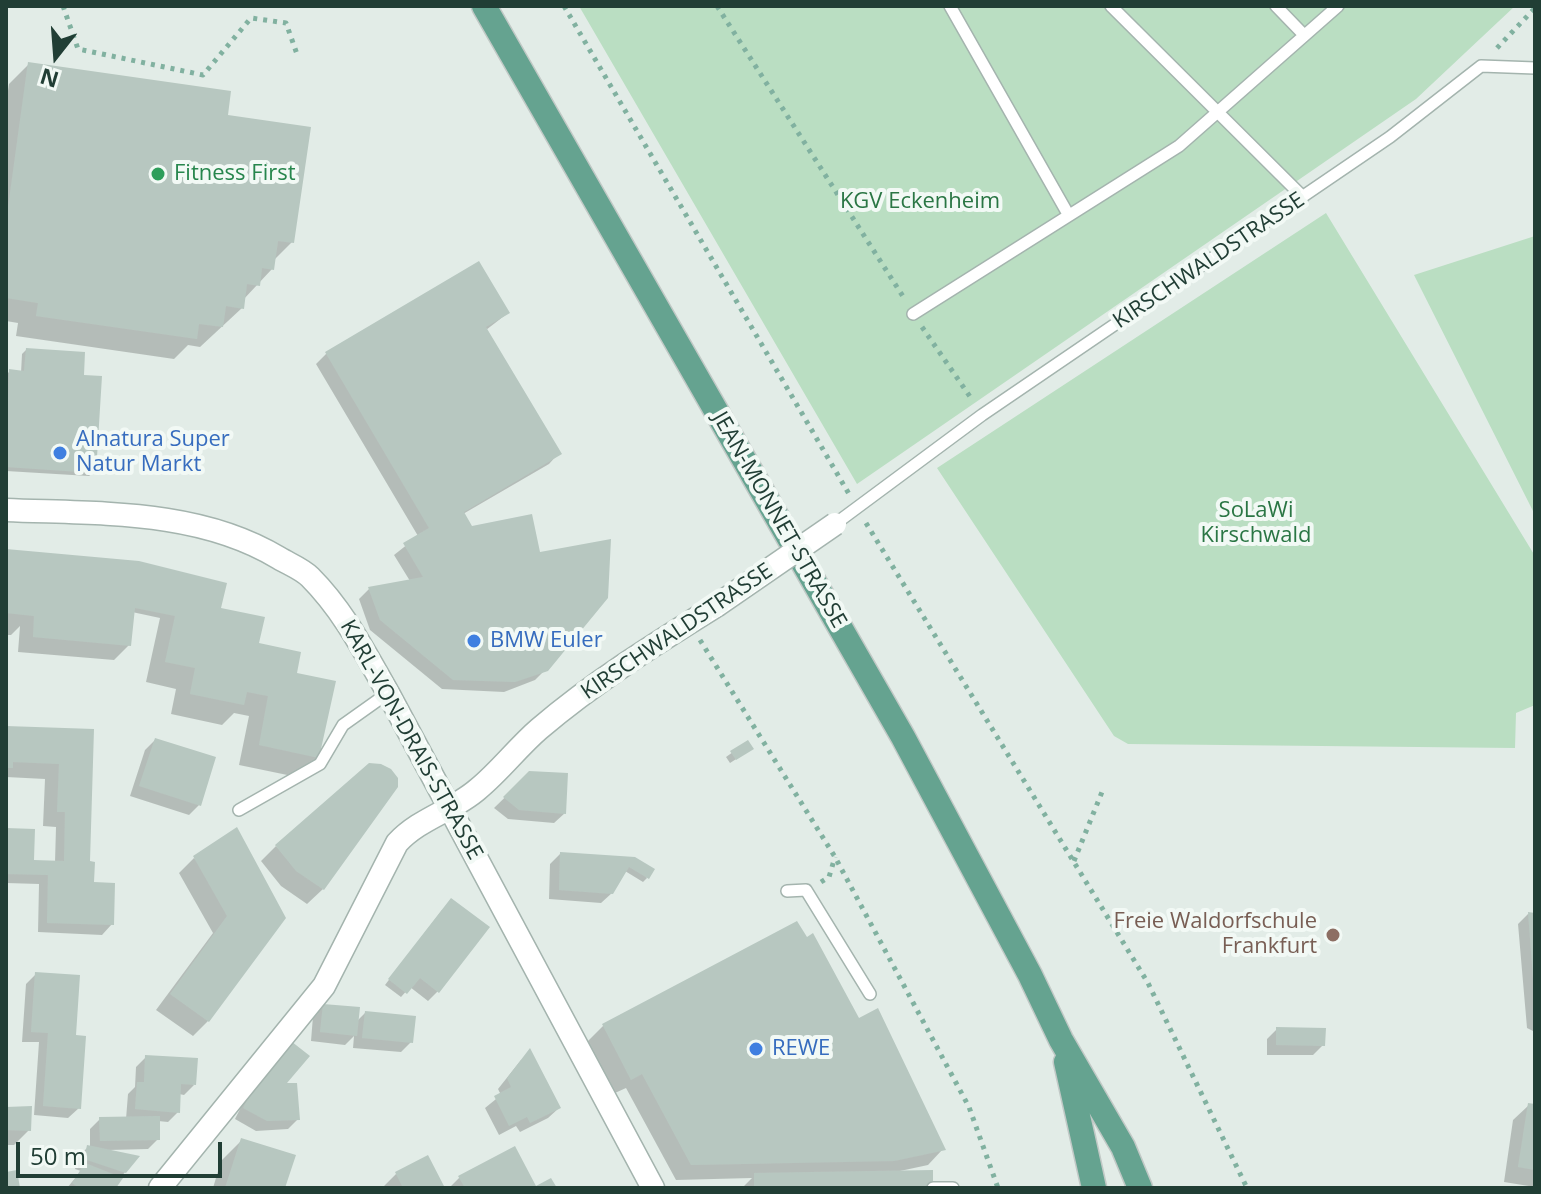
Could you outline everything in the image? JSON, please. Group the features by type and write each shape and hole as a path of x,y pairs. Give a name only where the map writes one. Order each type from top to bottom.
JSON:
{"main road":[{"name":"JEAN-MONNET-STRASSE","path":"484,6 895,723 1030,975 1061,1040 1123,1147 1140,1188"},
{"name":"JEAN-MONNET-STRASSE","path":"1061,1040 1094,1188"}],"street":[{"name":"KARL-VON-DRAIS-STRASSE","path":"6,510 123,515 183,522 257,544 308,575 347,621 388,693 653,1188"},
{"name":"KIRSCHWALDSTRASSE","path":"160,1188 324,986 397,843 411,827 477,791 539,729 596,684 835,524"}],"lane":[{"path":"950,6 1068,214"},
{"path":"1111,6 1303,197"},
{"path":"1276,6 1304,35"},
{"path":"913,314 1179,146 1338,6"},
{"name":"KIRSCHWALDSTRASSE","path":"835,524 982,415 1390,137 1481,66"},
{"path":"1481,66 1535,68"},
{"path":"239,810 320,764 343,725 388,693"},
{"path":"787,891 806,890 870,994"},
{"path":"933,1188 953,1188"}],"path":[{"path":"63,6 78,49 203,75 251,18 286,23 298,57"},
{"path":"564,6 857,509 1148,983 1247,1188"},
{"path":"717,6 913,314 982,415"},
{"path":"1481,66 1535,8"},
{"path":"689,622 835,857 969,1107 998,1188"},
{"path":"1074,862 1102,792"},
{"path":"825,880 829,877 835,857"}],"green space":[{"name":"KGV Eckenheim","path":"579,6 1515,6 1416,99 857,484"},
{"name":"SoLaWi Kirschwald","path":"1326,213 1535,556 1535,705 1516,713 1515,748 1128,744 1114,736 937,468"},
{"path":"1535,236 1535,515 1414,275"}],"building":[{"name":"Fitness First","path":"28,62 231,91 228,115 311,127 294,243 278,241 274,270 262,268 260,286 247,284 244,309 226,306 223,327 199,324 197,339 36,316 38,303 6,298 6,222"},
{"path":"479,261 510,313 486,327 562,454 464,512 472,526 532,514 540,552 611,539 608,598 548,671 515,682 453,680 380,620 368,587 423,577 403,543 429,528 325,352"},
{"path":"26,348 85,352 84,375 102,376 96,473 6,467 9,369 24,371"},
{"path":"6,549 139,561 227,583 221,608 265,617 259,643 301,652 297,673 336,681 319,758 259,745 268,696 247,692 244,705 190,694 195,668 165,662 175,616 135,608 131,646 33,637 34,616 6,613"},
{"path":"6,726 94,729 90,861 95,862 94,882 115,883 114,925 47,923 48,875 6,874 6,828 35,829 34,860 64,861 65,812 57,812 59,764 13,762 13,768 6,768"},
{"path":"155,738 216,757 201,806 139,786"},
{"path":"748,740 754,749 736,760 730,751"},
{"path":"369,763 391,769 398,778 398,787 324,890 296,871 275,845"},
{"path":"529,771 568,773 566,814 519,810 503,797"},
{"path":"237,827 286,918 209,1022 170,994 227,916 193,856"},
{"path":"560,852 635,857 655,869 649,879 629,867 613,894 559,890"},
{"path":"451,898 490,927 439,993 420,978 407,994 388,979"},
{"path":"1528,912 1535,913 1533,978"},
{"name":"REWE","path":"797,921 807,937 813,933 859,1018 878,1008 946,1150 894,1161 691,1165 642,1074 631,1080 602,1024"},
{"path":"35,972 80,975 76,1035 86,1036 81,1109 43,1106 48,1033 31,1032"},
{"path":"323,1004 360,1007 357,1036 320,1032"},
{"path":"365,1011 416,1016 413,1043 362,1038"},
{"path":"1276,1027 1326,1028 1325,1046 1276,1045"},
{"path":"287,1038 310,1056 287,1083 297,1083 300,1120 267,1121 243,1108 265,1065"},
{"path":"530,1048 561,1108 530,1123 527,1117 509,1126 494,1096 511,1087 507,1078"},
{"path":"145,1055 198,1058 196,1085 181,1084 180,1113 135,1109 137,1082 144,1082"},
{"path":"1528,1103 1535,1104 1535,1170 1518,1167"},
{"path":"32,1106 31,1131 6,1130 6,1107"},
{"path":"160,1116 160,1140 100,1141 99,1117"},
{"path":"241,1138 296,1155 285,1188 225,1188"},
{"path":"87,1145 140,1156 126,1173 84,1159"},
{"path":"515,1146 536,1186 551,1178 557,1188 465,1188 458,1176"},
{"path":"428,1155 445,1188 403,1188 395,1172"},
{"path":"85,1163 123,1178 116,1188 79,1188 72,1183"},
{"path":"17,1170 20,1188 6,1188 6,1172"},
{"path":"933,1170 933,1188 754,1188 754,1173"}],"place":[{"name":"Fitness First","path":"158,174"},
{"name":"Alnatura Super Natur Markt","path":"60,453"},
{"name":"BMW Euler","path":"474,641"},
{"name":"Freie Waldorfschule Frankfurt","path":"1333,935"},
{"name":"REWE","path":"756,1049"}]}
